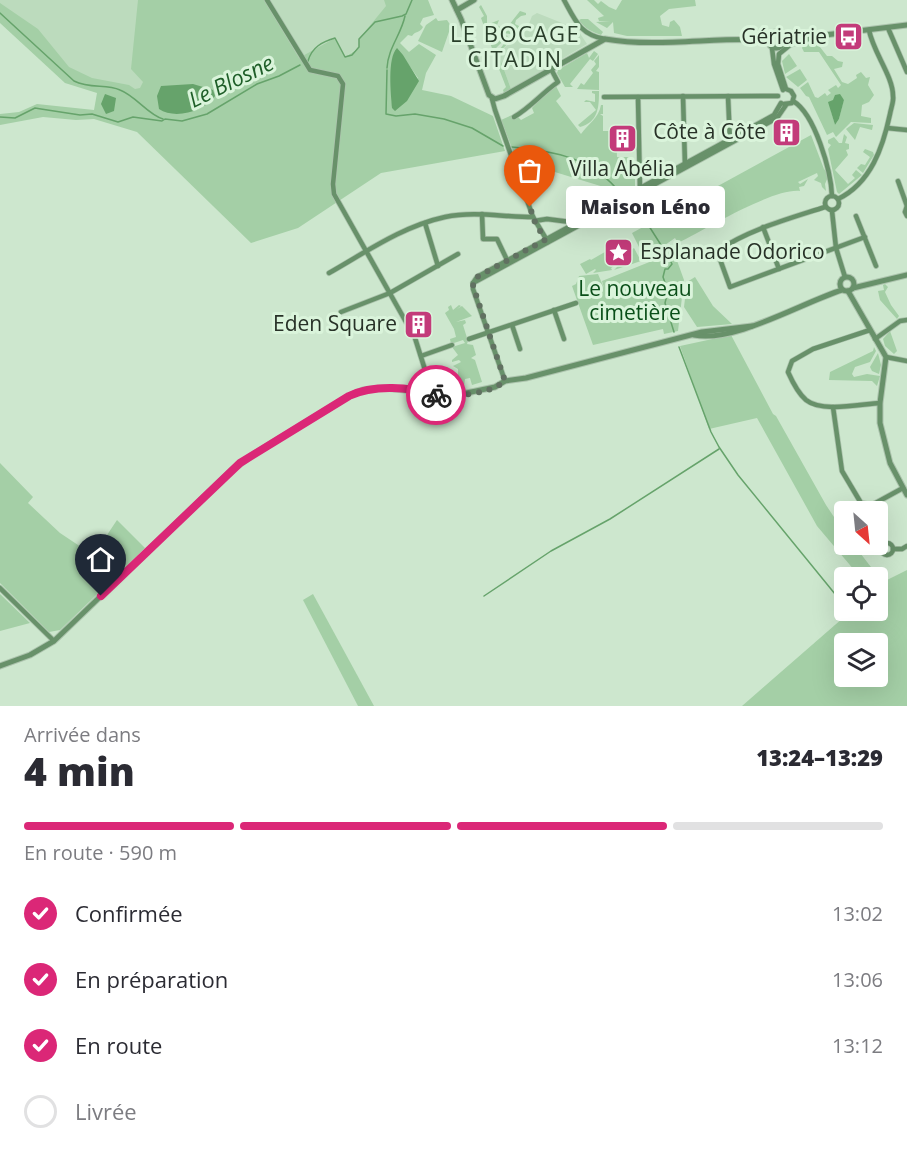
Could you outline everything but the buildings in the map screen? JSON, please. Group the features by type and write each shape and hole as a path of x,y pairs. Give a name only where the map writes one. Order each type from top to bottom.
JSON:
{"street":[{"path":"267,0 310,70 338,76 343,84 333,184 334,194 415,338 426,373 426,392"},
{"path":"452,0 492,99 533,219 547,242"},
{"path":"457,10 474,0"},
{"path":"564,0 582,30 596,38 619,42 767,40"},
{"path":"784,40 907,25"},
{"path":"888,27 907,72"},
{"path":"838,199 852,190 870,170 879,153 894,96 891,84 872,44 869,30"},
{"path":"767,40 770,34 776,32 782,35 784,40"},
{"path":"785,89 778,64 779,54 790,45 814,37"},
{"path":"492,99 501,98 605,39"},
{"path":"767,40 772,48 774,64 785,89 792,92 793,101 803,109 824,153 831,180 832,196"},
{"path":"772,48 780,47 784,40"},
{"path":"514,117 531,107 546,90 558,82 551,69"},
{"path":"604,97 778,96 785,89"},
{"path":"638,96 640,191"},
{"path":"683,96 685,166"},
{"path":"728,96 730,141"},
{"path":"505,381 473,289 473,283 730,141 777,118 782,114 784,104 778,96"},
{"path":"784,104 793,101"},
{"path":"887,128 907,130"},
{"path":"898,181 907,206 905,212 907,216"},
{"path":"832,196 838,199"},
{"path":"825,207 826,199 832,196"},
{"path":"832,211 838,207 838,199"},
{"path":"832,211 825,207 763,227 733,240 717,251 730,287 865,237"},
{"path":"832,211 836,248 845,277"},
{"path":"329,273 403,231 446,217 482,214 579,224"},
{"path":"482,214 483,239 497,239 508,263"},
{"path":"856,216 876,266"},
{"path":"425,223 438,266"},
{"path":"763,227 779,269"},
{"path":"341,312 390,293 458,255"},
{"path":"0,666 30,656 54,640 231,471 251,456 349,396 372,389 426,392 441,396 467,394 495,387 505,381 516,381 702,332 752,326 828,294 907,275"},
{"path":"845,277 867,284"},
{"path":"828,294 845,277"},
{"path":"848,290 853,280"},
{"path":"839,283 848,290 886,357 880,402 880,423 890,463 907,495"},
{"path":"469,339 576,303"},
{"path":"554,310 564,339"},
{"path":"875,339 900,321 907,320"},
{"path":"512,325 520,349"},
{"path":"870,330 813,349 792,361 788,372 806,400 817,405 833,407 880,402"},
{"path":"421,356 452,345"},
{"path":"886,357 907,361"},
{"path":"833,407 842,471 861,503 872,505 903,488"},
{"path":"893,549 902,549 907,546"},
{"path":"0,588 54,640"}],"shaded area":[{"path":"0,0 414,0 345,57 335,38 215,108 86,86 0,13"},
{"path":"537,13 577,29 587,44 511,89 498,53 527,29 532,16"},
{"path":"397,48 419,81 407,101 395,111 392,108 390,76 392,60"},
{"path":"193,84 213,90 215,96 197,110 181,114 159,109 157,96 161,86"},
{"path":"105,94 116,98 114,111 106,114 101,104"},
{"path":"840,94 844,100 835,125 828,102 833,100 835,95"}],"green space":[{"path":"138,0 264,0 299,58 335,38 345,57 359,48 359,39 386,6 384,0 428,0 434,15 423,18 420,24 422,29 412,36 408,35 400,43 409,52 419,44 436,55 426,73 422,90 451,96 493,116 505,151 381,173 298,228 251,243 137,132 94,119 43,117 0,125 0,114 19,112 37,104 94,110 97,93 65,83 0,23 0,3 38,29 69,67 92,78 129,85 135,89 140,88 143,82 131,69","holes":["406,61 418,78 392,108 391,66"]},
{"path":"587,0 594,0 598,4 601,1 616,10 622,0 695,0 696,6 669,9 660,16 662,25 669,27 670,22 674,20 680,27 682,36 627,36 614,33 613,22 607,28 596,22 610,21 599,21 598,18 604,16"},
{"path":"481,5 487,16 487,27 490,32 508,36 493,51 481,18 484,16 479,7"},
{"path":"520,11 526,13 516,20 515,24 521,27 510,34 491,31 489,24 499,20 497,25 505,30"},
{"path":"436,18 438,21 447,20 451,26 442,52 418,41 426,25"},
{"path":"588,19 603,32 601,35 586,27 579,20"},
{"path":"509,37 513,39 498,53 511,89 504,93 503,90 506,87 494,56"},
{"path":"816,42 827,56 843,62 842,67 834,69 842,82 848,84 861,72 866,78 870,77 868,85 874,95 869,102 862,105 861,116 871,118 871,123 851,122 836,137 833,132 827,135 809,97 800,88 808,82 815,97 818,98 825,93 827,96 831,93 828,90 841,85 819,52 804,52 803,46","holes":["844,99 839,119 835,125 831,111"]},
{"path":"594,51 598,54 593,61 590,59 570,84 573,87 565,87 557,73 558,70 587,53 589,58"},
{"path":"789,54 797,66 785,74 782,61"},
{"path":"599,55 599,67 596,71 599,72 599,90 577,89 581,83 584,85 593,73 591,70 596,64 594,61"},
{"path":"800,69 807,80 798,87 786,77"},
{"path":"556,86 561,96 556,101 581,134 603,105 603,114 600,114 603,116 603,131 616,131 617,157 630,157 630,174 635,174 635,186 606,202 607,188 545,169 526,175 523,167 517,161 501,120 512,115 515,119 518,117 521,120 534,113 532,108 547,91"},
{"path":"592,91 599,91 596,114 591,122 580,127 578,125 596,110 590,102 584,102 586,100 595,102 595,94"},
{"path":"854,123 873,125 872,130 860,127 855,140 846,129"},
{"path":"844,134 847,137 845,143 849,144 849,149 846,150 848,155 835,170 848,184 855,178 852,175 856,170 862,175 839,194 828,149 831,145 828,140 834,137 842,143"},
{"path":"811,135 828,177 825,184 826,191 821,183 814,180 818,176 817,173 798,182 800,184 808,179 804,186 799,187 800,191 788,192 757,202 678,243 675,238 645,259 632,233"},
{"path":"865,149 873,152 874,155 863,173 857,168 861,164 865,165 870,157 863,152"},
{"path":"644,200 653,218 640,227 636,227 627,210 637,204 642,212 646,210 640,202"},
{"name":"Le nouveau cimetière","path":"671,244 684,280 678,331 664,334 663,329 593,345 572,286 576,284 579,276 598,274 604,288 602,281 652,261"},
{"path":"634,248 641,261 614,270 623,261 626,264 622,257"},
{"path":"610,249 620,262 611,268 612,270 593,273 595,269 586,274 580,264"},
{"path":"695,277 713,306 732,324 697,327 684,307 687,282"},
{"path":"883,285 888,287 885,292 899,316 897,319 880,300 878,291 884,290"},
{"path":"451,305 453,310 459,305 461,306 457,309 462,306 472,316 456,322 465,320 466,323 463,325 467,344 473,345 476,355 471,358 475,360 482,382 472,385 470,378 465,379 464,386 442,388 458,386 458,369 453,366 461,362 459,360 452,362 458,355 452,347 465,343 463,340 451,344 450,339 456,337 445,313"},
{"path":"890,331 897,351 894,354 885,346 883,339"},
{"path":"731,335 773,414 834,517 834,546 817,526 757,418 709,429 680,346"},
{"path":"874,347 876,351 870,362 855,367 852,374 854,377 867,374 880,376 877,386 872,381 829,380 830,372 873,351"},
{"path":"878,353 881,365 879,374 872,371 870,367"},
{"path":"0,463 33,497 28,503 60,533 84,549 105,538 117,520 145,548 60,630 49,632 0,583"},
{"path":"841,555 862,555 871,567 852,567"},
{"path":"907,570 907,706 742,706 840,621 888,621 888,580"},
{"path":"0,594 30,623 0,631"},
{"path":"313,594 374,706 358,706 303,600"}],"waterway":[{"name":"Le Blosne","path":"308,61 318,46 335,38 345,57 352,55 359,47 359,39 375,22 406,14 412,0"},
{"path":"0,13 74,81 120,90 152,114 163,119"},
{"path":"387,68 405,16"},
{"name":"Le Blosne","path":"0,117 15,118 35,108 80,115 92,114 118,122 133,117 182,121 207,114 257,84 300,65"},
{"path":"387,70 386,114 396,116 415,114 444,119 472,128 503,146"},
{"path":"512,147 558,154 586,164 610,182 621,194"},
{"path":"632,207 647,223 661,245 672,254 670,260 672,264 665,269 663,277 668,291 665,303 674,332"},
{"path":"679,347 711,432 719,447 738,475 834,593"},
{"path":"484,596 551,551 610,519 719,449"}],"way so far":[{"path":"436,395 467,394 495,387 505,381 473,286 477,277 545,240 530,207"}],"place":[{"name":"Gériatrie","path":"848,37"},
{"name":"Côte à Côte","path":"787,132"},
{"name":"Villa Abélia","path":"622,138"},
{"name":"Maison Léno","path":"530,207"},
{"name":"Esplanade Odorico","path":"619,252"},
{"name":"Eden Square","path":"418,324"}],"district":[{"name":"LE BOCAGE CITADIN","path":"515,46"}],"route":[{"path":"101,596 240,463 349,396 363,390 384,388 436,395"}]}
